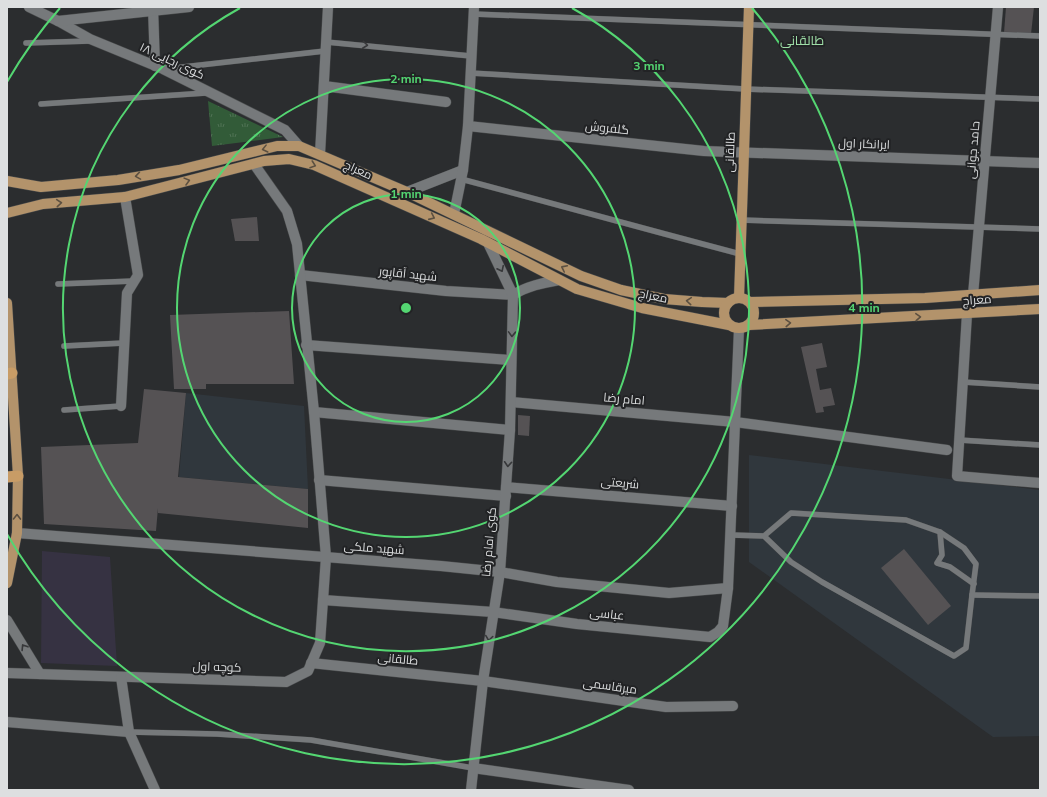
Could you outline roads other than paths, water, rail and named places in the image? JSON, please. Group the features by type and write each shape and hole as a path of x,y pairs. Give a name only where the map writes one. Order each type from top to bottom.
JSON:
{"main road":[{"name":"طالقانی","path":"739,298 749,7"},
{"name":"معراج","path":"7,181 41,187 118,180 179,170 277,146 299,146 454,214 581,276 621,290 664,299 728,303"},
{"name":"معراج","path":"7,213 43,204 125,197 264,161 289,159 314,165 488,243 577,289 642,308 729,325"},
{"path":"41,187 43,204"},
{"name":"معراج","path":"750,302 925,298 1040,290"},
{"path":"739,298 747,299 755,311 754,317 744,327 729,325 724,316 725,307 728,303 731,300 739,298"},
{"path":"7,303 12,476 17,533 7,583"},
{"name":"معراج","path":"744,327 1040,309"}],"street":[{"name":"کوی رجایی ۱۸","path":"29,7 94,40 159,68 285,130 299,146"},
{"path":"58,21 153,9 189,7"},
{"path":"320,154 328,7"},
{"name":"حامد جوانی","path":"973,294 998,7"},
{"path":"153,9 159,68"},
{"path":"454,214 462,174 468,126 474,10"},
{"path":"324,86 446,102"},
{"name":"گلفروش","path":"468,126 704,151 743,152"},
{"name":"ایرانکار اول","path":"743,152 1040,163"},
{"name":"کوچه اول","path":"7,673 286,682 308,671 320,643 326,557 314,412 306,345 297,244 287,211 254,164"},
{"path":"406,192 462,174"},
{"path":"121,406 127,293 138,274 125,197"},
{"path":"488,243 513,295 522,289 559,280"},
{"name":"شهید آقاپور","path":"300,275 446,291 513,295"},
{"name":"کوی امام رضا","path":"471,790 483,681 500,572 510,430 513,295"},
{"path":"967,314 957,476 1040,482"},
{"path":"728,588 735,422 744,327"},
{"path":"306,345 511,360"},
{"name":"امام رضا","path":"510,402 735,422 947,450"},
{"path":"314,412 510,430"},
{"name":"شریعتی","path":"319,480 732,506"},
{"name":"شهید ملکی","path":"17,533 500,572 557,582 669,593 728,588"},
{"name":"عباسی","path":"323,600 493,612 577,624 710,637 718,632 723,626 728,588"},
{"path":"7,620 40,674"},
{"name":"طالقانی","path":"311,663 483,681"},
{"path":"121,677 128,732 155,790"},
{"name":"میرقاسمی","path":"483,681 666,707 733,706"},
{"path":"7,722 128,732"},
{"path":"473,768 629,790"}],"lane":[{"path":"474,10 748,26 1040,36"},
{"path":"26,43 94,40"},
{"path":"159,68 325,46 471,56"},
{"path":"470,73 745,89 1040,99"},
{"path":"41,104 208,92"},
{"path":"462,174 665,234 740,254"},
{"path":"741,220 1040,229"},
{"path":"58,284 134,282"},
{"path":"64,346 124,343"},
{"path":"963,382 1040,387"},
{"path":"64,410 121,406"},
{"path":"959,440 1040,445"},
{"path":"730,535 764,536 791,513 906,520 940,532 964,548 976,564 966,648 954,656 822,582 791,562 764,536"},
{"path":"940,532 942,555 937,563 950,567 974,584"},
{"path":"972,595 1040,596"},
{"path":"128,732 217,734 311,740 473,768"}],"district":[{"name":"طالقانی","path":"802,40"}]}
